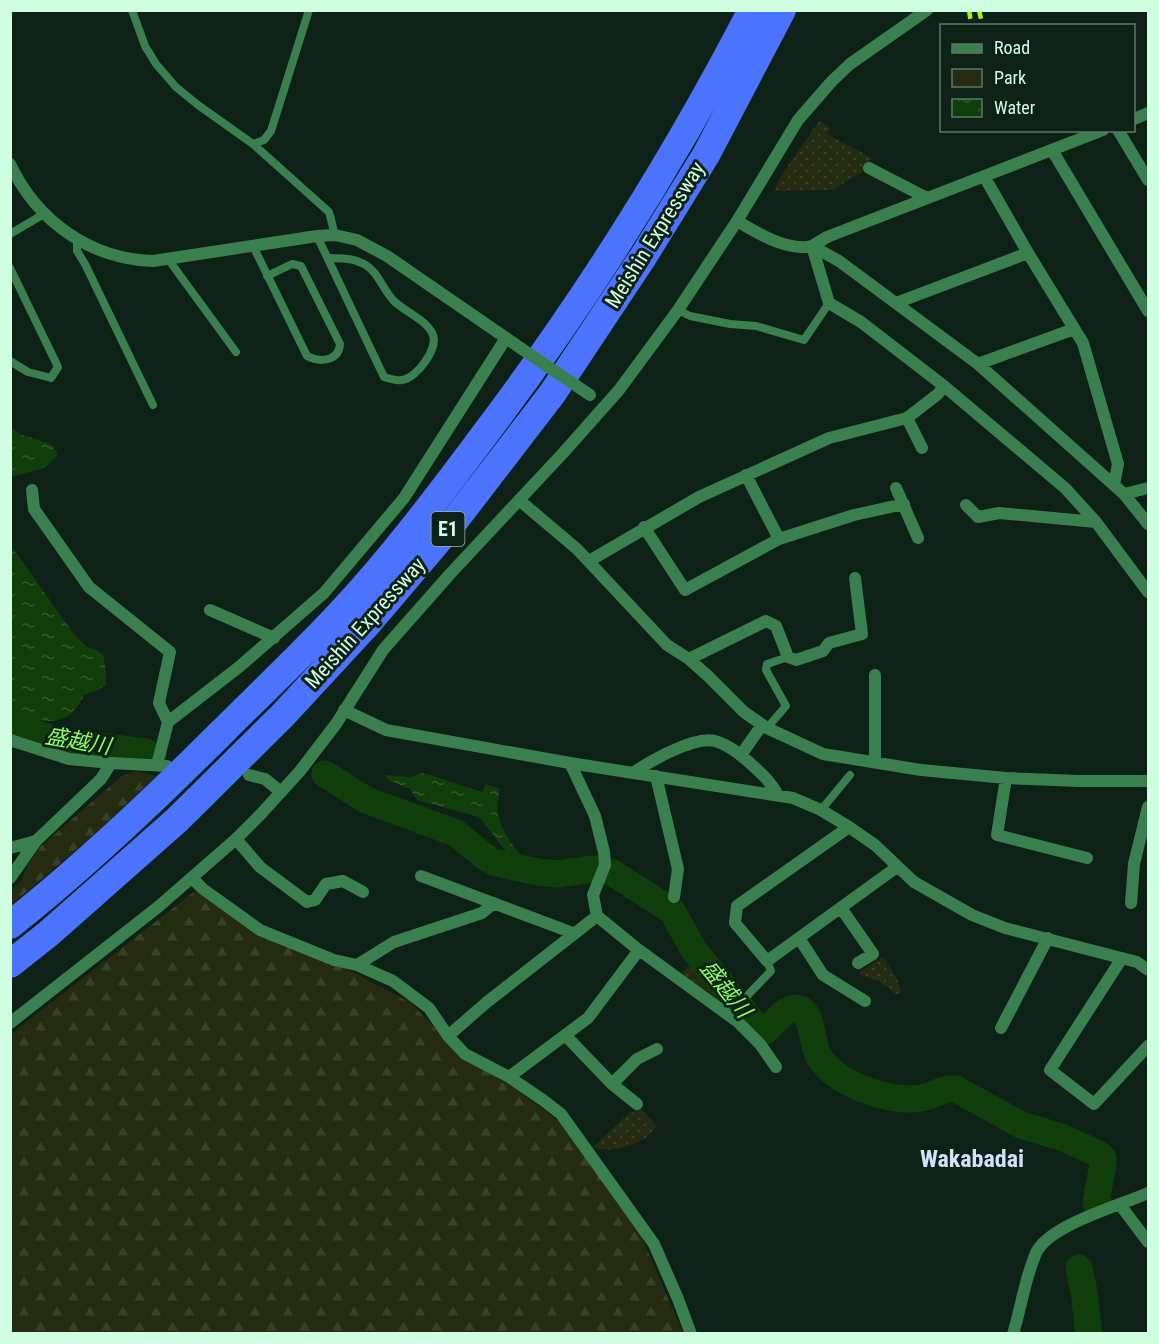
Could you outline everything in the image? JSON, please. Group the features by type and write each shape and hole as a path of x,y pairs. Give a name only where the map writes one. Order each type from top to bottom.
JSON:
{"highway":[{"name":"Meishin Expressway","path":"10,925 159,795 349,605 428,510 528,377 616,246 666,166 720,72 752,10"},
{"name":"Meishin Expressway","path":"10,964 48,934 177,820 267,731 369,622 448,528 552,393 643,256 706,154 782,10"}],"street":[{"path":"10,1023 192,878 236,840 281,792 307,762 383,650 606,405 678,310 737,221 798,120 850,64 927,10"},
{"path":"1135,119 1149,113"},
{"path":"737,221 764,237 805,248 827,237 1098,132"},
{"path":"1119,132 1149,180"},
{"path":"1052,150 1149,311"},
{"path":"10,164 44,214 77,240 96,250 119,257 135,260 168,259 317,236 335,235 357,240 369,245 606,405"},
{"path":"869,168 927,198"},
{"path":"984,176 1083,343 1118,464 1114,485"},
{"path":"812,246 829,303 861,322 945,386 1065,488 1096,522 1149,592"},
{"path":"812,246 839,261 978,364 1124,494 1149,524"},
{"path":"896,303 1028,253"},
{"path":"978,364 1074,329"},
{"path":"168,722 274,638 324,593 404,498 511,341"},
{"path":"589,561 644,527 746,475 829,438 907,418 945,386"},
{"path":"907,418 922,448"},
{"path":"746,475 779,539"},
{"path":"896,488 918,538"},
{"path":"1124,494 1149,488"},
{"path":"10,740 69,759 162,765 168,722 159,703 170,652 89,587 34,509 32,490"},
{"path":"519,500 589,561 667,645 689,659 744,712 764,727 824,754 921,770 1006,778 1149,781"},
{"path":"644,527 685,590 779,539 854,514 903,504"},
{"path":"966,505 978,516 999,513 1096,522"},
{"path":"689,659 766,621 777,626 788,657 796,660 823,651 829,643 862,634 855,578"},
{"path":"210,610 274,638"},
{"path":"875,675 875,762"},
{"path":"344,710 386,730 570,763 792,798 821,810 849,827 875,845 914,882 972,915 1005,928 1137,962 1149,970"},
{"path":"741,755 764,727"},
{"path":"633,773 660,756 694,743 713,740 741,755 767,778 778,795"},
{"path":"10,878 36,841 100,779 111,763"},
{"path":"570,763 595,816 604,852 603,871 593,895 597,916 639,950 738,1022 760,1044 776,1067"},
{"path":"249,775 265,780 281,792"},
{"path":"656,776 678,869 674,897"},
{"path":"1006,778 997,835 1087,858"},
{"path":"1131,903 1134,864 1149,807"},
{"path":"849,827 738,906 735,923 767,961 897,867"},
{"path":"236,840 260,867 307,902 315,900 326,884 343,881 363,892"},
{"path":"10,848 36,841"},
{"path":"421,876 573,933"},
{"path":"192,878 203,889 260,930 334,960 357,965 393,981 429,1008 448,1036 465,1054 509,1077 561,1114 654,1244 691,1334"},
{"path":"357,965 394,942 482,913 494,903"},
{"path":"841,908 873,954 858,963"},
{"path":"448,1036 487,1002 597,916"},
{"path":"799,938 823,975 865,1001"},
{"path":"1001,1028 1048,938"},
{"path":"509,1077 588,1018 639,950"},
{"path":"1122,958 1050,1070 1094,1104 1149,1046"},
{"path":"566,1036 612,1083 637,1104"},
{"path":"612,1083 637,1059 657,1049"},
{"path":"1013,1334 1036,1253 1045,1241 1074,1223 1149,1193"},
{"path":"1121,1206 1149,1242"}],"lane":[{"path":"132,10 146,46 156,64 176,87 253,144 329,212 335,235"},
{"path":"253,144 264,140 271,131 309,10"},
{"path":"10,234 44,214"},
{"path":"317,236 384,377 403,380 416,373 435,346 429,327 393,301 373,270 362,263 328,258"},
{"path":"77,240 77,251 86,264 153,405"},
{"path":"253,246 267,276 307,356 315,361 335,357 340,350 340,344 301,266 292,264 267,276"},
{"path":"168,259 236,352"},
{"path":"10,268 58,367 51,378 28,372 10,361"},
{"path":"678,310 690,316 730,324 756,326 804,340 829,303"},
{"path":"764,727 786,706 766,670 766,664 788,657"},
{"path":"821,810 850,775"},
{"path":"743,1000 771,971 767,961"}],"green space":[{"path":"819,121 831,128 827,134 872,158 861,173 832,190 774,191 781,176"},
{"path":"136,771 156,776 95,834 11,905 10,891 21,881 29,863 41,846 122,776"},
{"path":"195,891 242,923 275,941 353,972 411,1003 463,1058 514,1088 561,1123 637,1226 683,1333 11,1334 11,1034"},
{"path":"883,957 897,979 901,993 896,994 879,981 860,975 859,972"},
{"path":"690,964 720,988 744,1018 682,974"},
{"path":"639,1107 657,1126 646,1137 631,1145 618,1148 593,1147 631,1111 633,1113"}],"water":[{"path":"11,427 22,435 51,444 58,454 54,460 43,468 11,477"},
{"path":"10,544 73,633 87,647 103,655 106,685 84,695 78,706 62,719 43,721 11,712"},
{"path":"424,773 482,792 486,784 500,789 497,808 501,824 514,847 531,866 517,865 479,817 417,800 410,789 388,780 386,775 410,777"}],"waterway":[{"name":"盛越川","path":"10,725 59,741 146,752"},
{"name":"盛越川","path":"325,774 366,800 456,833 496,863 557,874 594,869 613,873 672,911 694,950 760,1031 765,1031 787,1011 797,1008 806,1014 819,1057 827,1067 838,1076 865,1090 880,1095 909,1099 925,1097 947,1089 956,1089 1021,1125 1061,1137 1099,1154 1103,1158 1096,1202 1099,1204"},
{"name":"盛越川","path":"522,861 529,871"},
{"path":"1079,1268 1089,1334"}],"railway":[{"path":"969,10 971,23"},
{"path":"979,10 981,19"}],"district":[{"name":"Wakabadai","path":"972,1159"}]}
